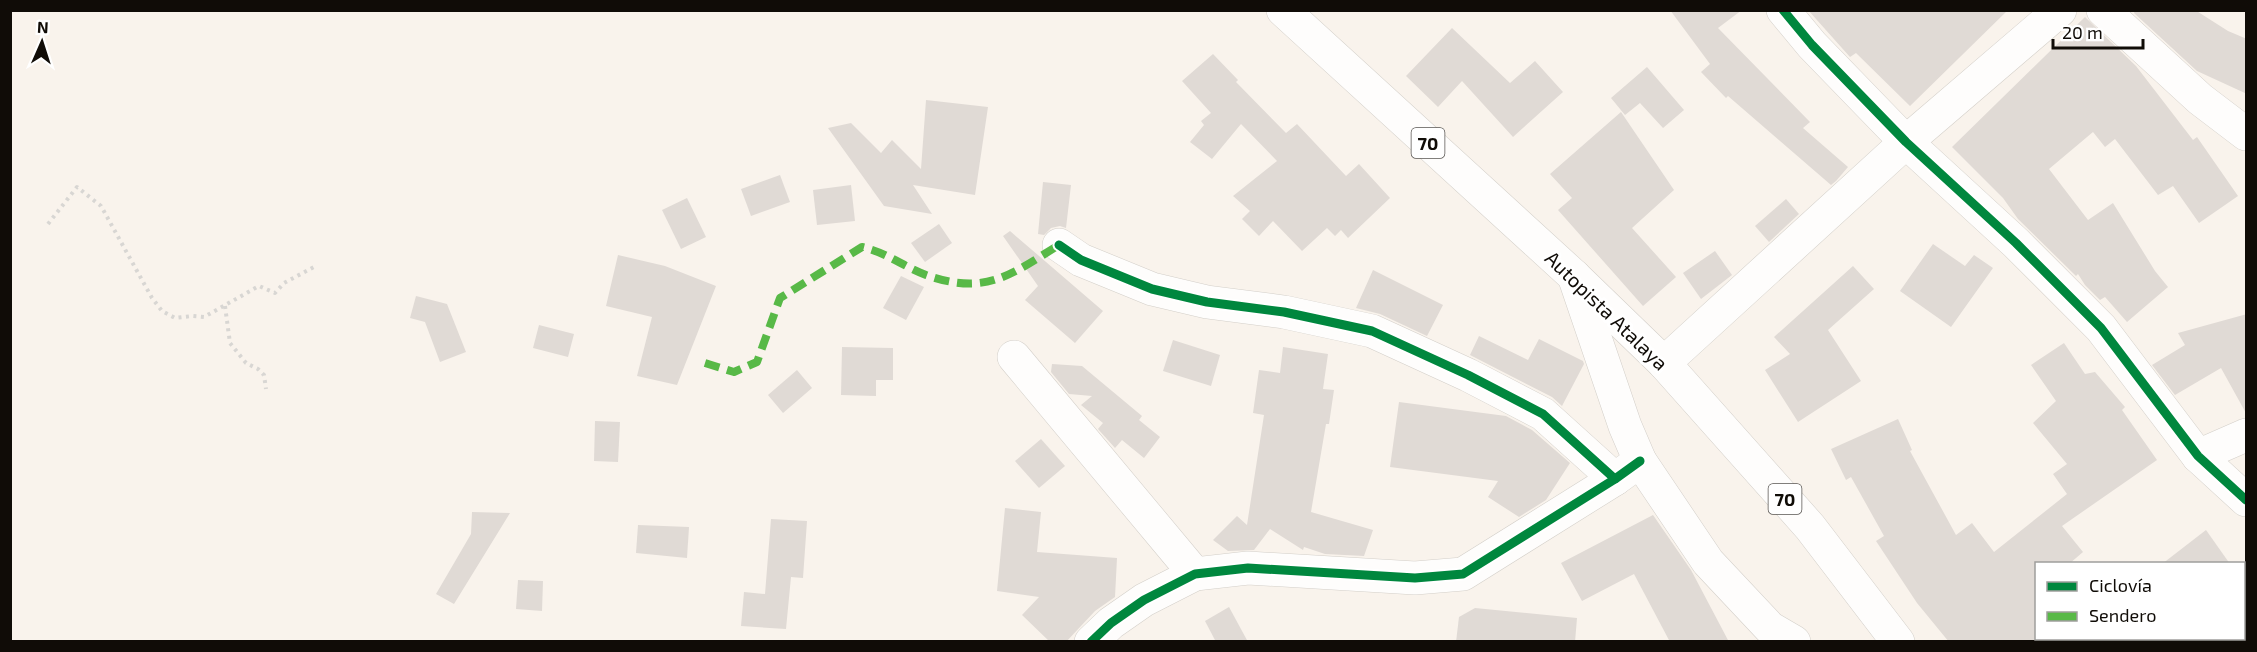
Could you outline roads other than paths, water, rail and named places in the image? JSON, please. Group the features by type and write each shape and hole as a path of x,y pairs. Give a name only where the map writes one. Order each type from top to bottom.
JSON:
{"street":[{"name":"Autopista Atalaya","path":"1283,10 1574,276 1664,363 1810,527 1898,642"},
{"path":"1783,10 1812,45 1906,142 2016,243 2101,327 2198,456 2247,500"},
{"path":"1664,363 1906,142 2060,10"},
{"path":"2103,10 2200,99 2247,134"},
{"path":"1059,244 1081,260 1152,289 1207,302 1284,312 1372,331 1468,375 1543,414 1627,470 1770,628 1794,642"},
{"path":"1574,276 1625,426 1627,470"},
{"path":"1014,357 1195,574"},
{"path":"2198,456 2247,435"},
{"path":"1090,642 1111,623 1144,600 1195,574 1248,568 1415,578 1463,574 1627,470"}]}
